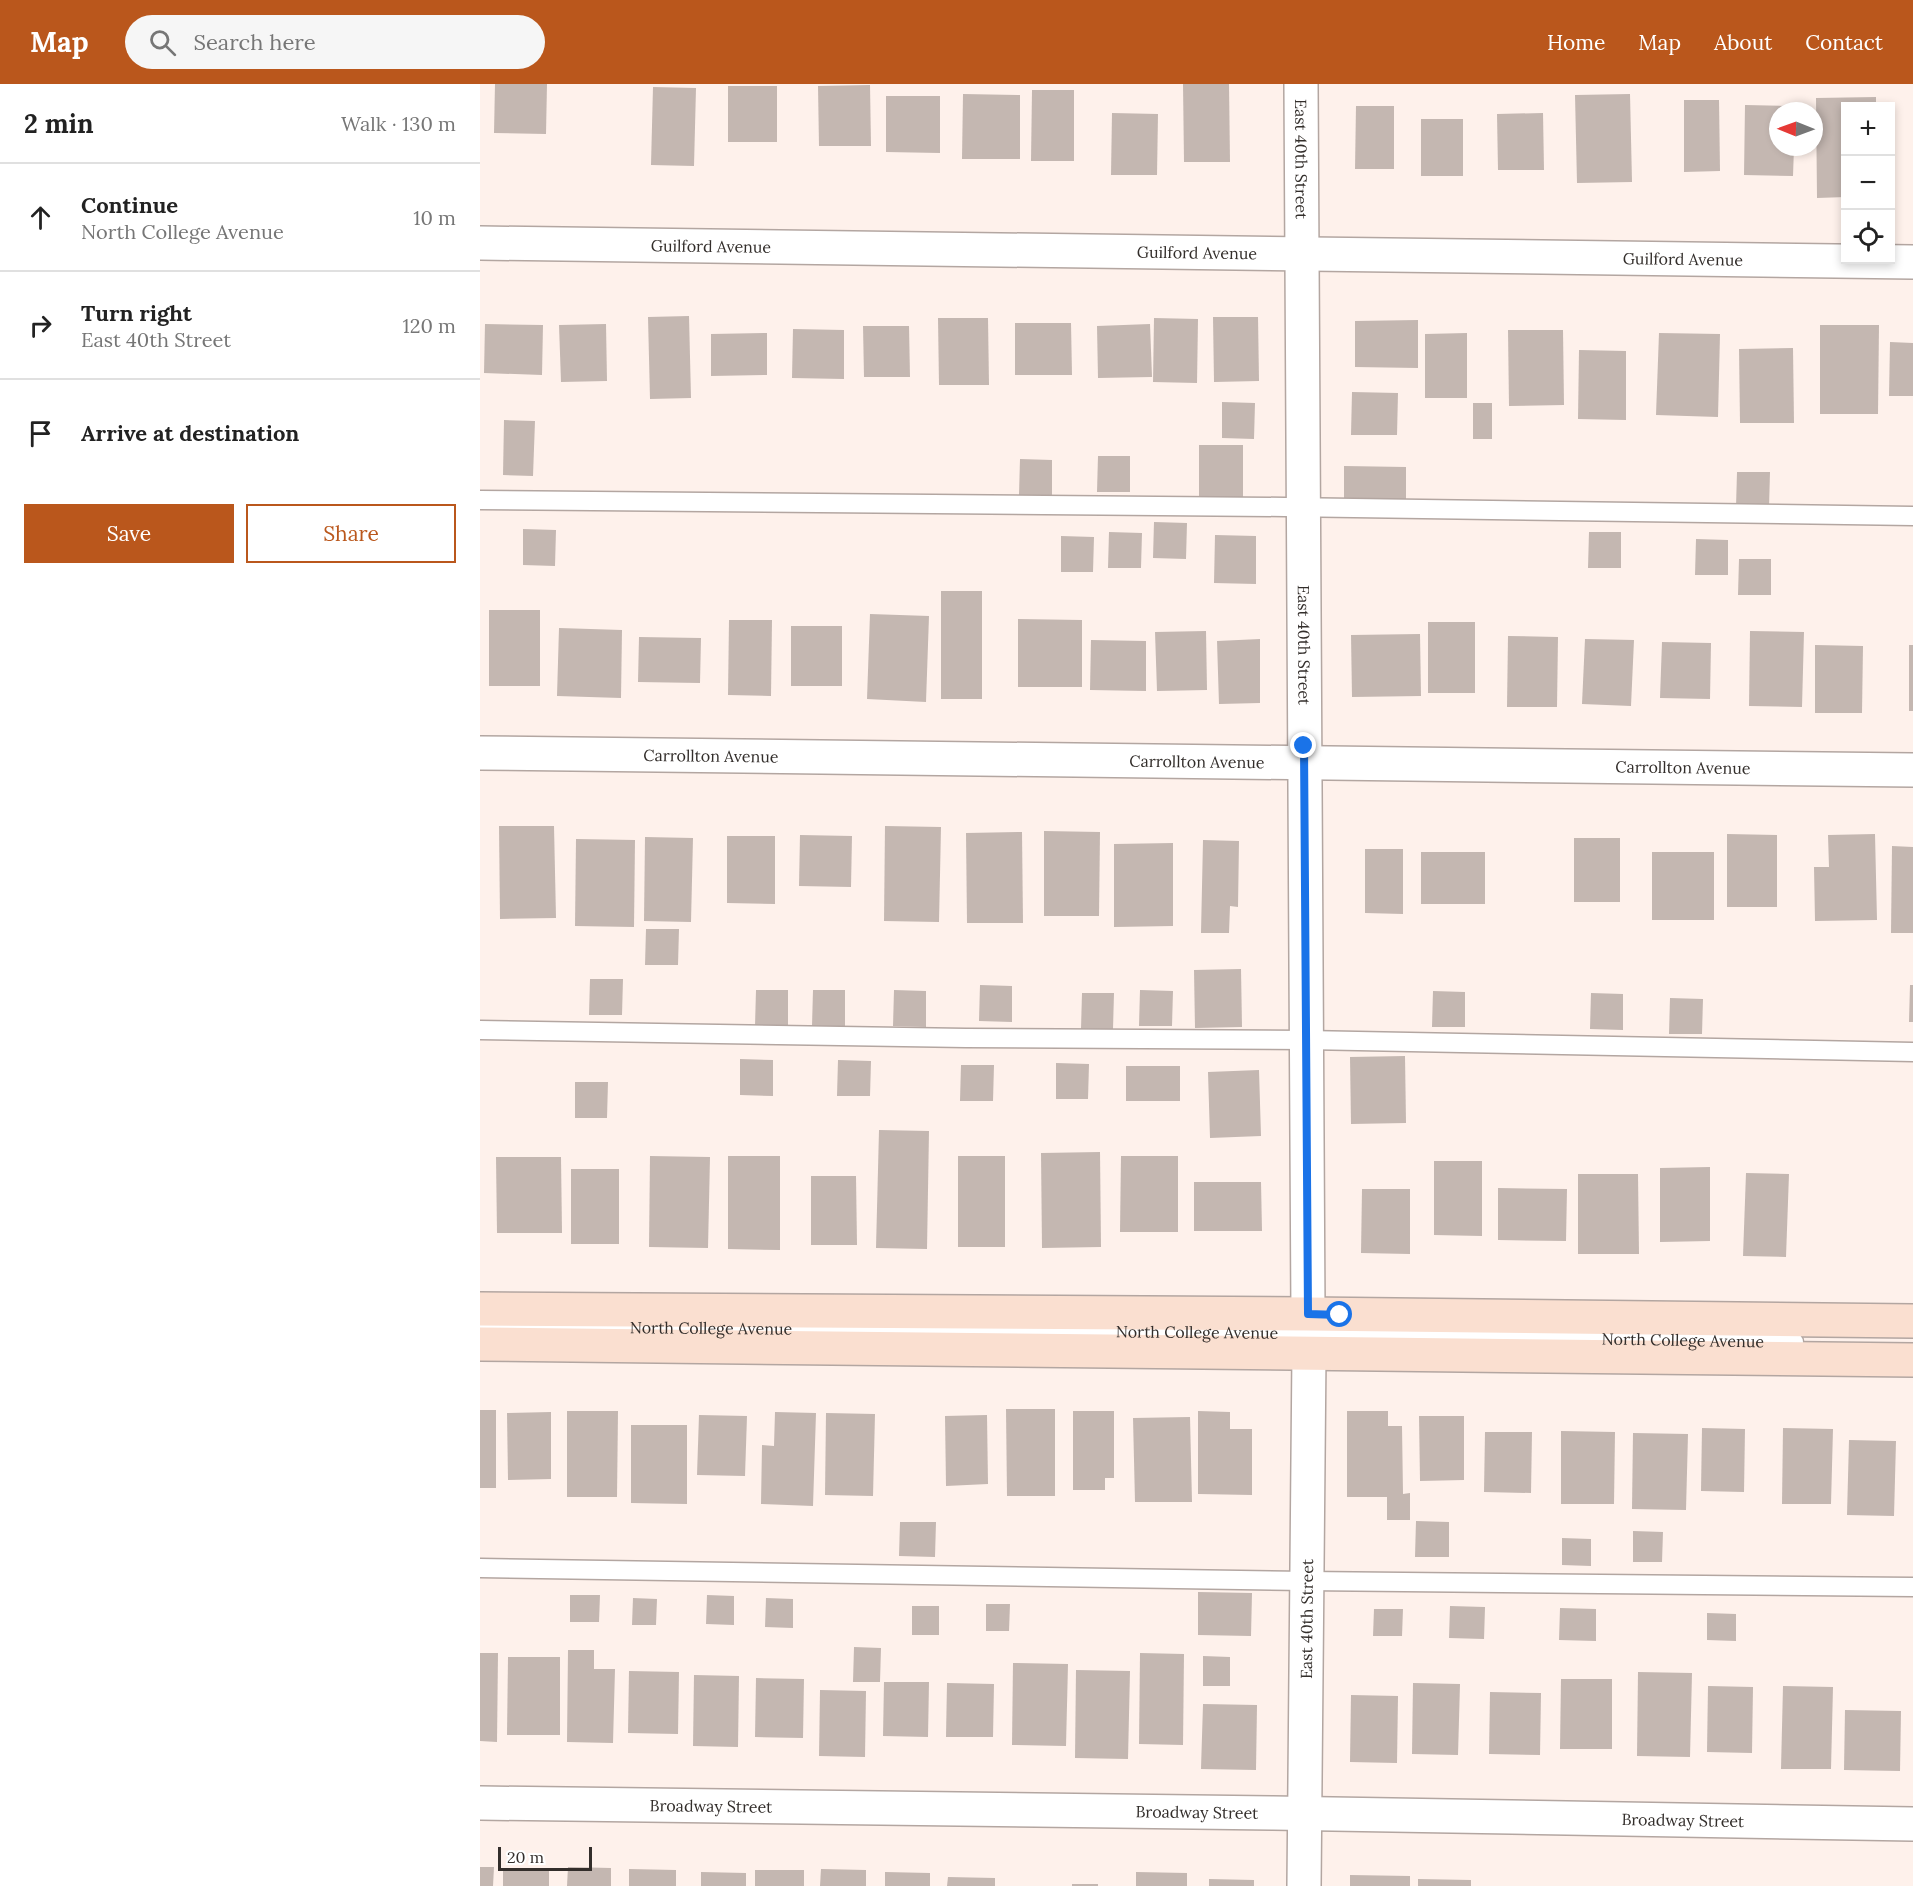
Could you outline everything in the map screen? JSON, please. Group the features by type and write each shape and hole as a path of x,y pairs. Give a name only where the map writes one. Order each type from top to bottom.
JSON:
{"main road":[{"name":"North College Avenue","path":"480,1309 1913,1320"},
{"name":"North College Avenue","path":"480,1344 1913,1360"}],"street":[{"name":"East 40th Street","path":"1301,84 1308,1314"},
{"name":"Guilford Avenue","path":"480,243 1913,262"},
{"name":"Carrollton Avenue","path":"480,753 1913,770"},
{"name":"East 40th Street","path":"1304,1886 1309,1353"},
{"name":"Broadway Street","path":"480,1803 1913,1824"}],"lane":[{"path":"480,500 1303,507 1913,516"},
{"path":"480,1030 978,1039 1306,1040 1913,1052"},
{"name":"North College Avenue","path":"480,1326 1308,1333 1913,1345"},
{"path":"480,1568 1306,1581 1913,1587"}],"building":[{"path":"495,84 547,84 546,134 494,133"},
{"path":"1183,84 1229,84 1230,162 1184,162"},
{"path":"870,85 871,146 819,146 818,86"},
{"path":"728,86 777,86 777,142 728,142"},
{"path":"653,87 696,88 694,166 651,165"},
{"path":"1032,90 1074,90 1074,161 1031,161"},
{"path":"963,94 1020,95 1020,159 962,159"},
{"path":"1630,94 1632,182 1577,183 1575,95"},
{"path":"886,96 940,96 940,153 886,152"},
{"path":"1876,97 1876,102 1841,102 1841,197 1817,198 1817,156 1823,156 1823,102 1816,102 1816,98"},
{"path":"1684,100 1719,100 1720,171 1684,172"},
{"path":"1745,105 1769,105 1769,156 1794,156 1793,176 1744,175"},
{"path":"1356,106 1394,106 1394,169 1355,169"},
{"path":"1112,113 1158,114 1157,175 1111,175"},
{"path":"1543,113 1544,170 1498,170 1497,114"},
{"path":"1421,119 1463,119 1463,176 1421,176"},
{"path":"689,316 691,398 650,399 648,317"},
{"path":"1213,317 1258,317 1259,381 1214,382"},
{"path":"938,318 988,318 989,385 939,385"},
{"path":"1154,318 1198,319 1197,383 1153,382"},
{"path":"1418,320 1418,368 1355,367 1355,321"},
{"path":"1015,323 1071,323 1072,375 1015,375"},
{"path":"485,324 543,325 542,375 484,373"},
{"path":"606,324 607,381 561,382 559,325"},
{"path":"1150,324 1152,377 1098,378 1097,326"},
{"path":"1820,325 1879,325 1878,414 1820,414"},
{"path":"863,326 909,326 910,377 864,377"},
{"path":"793,329 844,330 844,379 792,378"},
{"path":"1508,330 1563,330 1564,405 1509,406"},
{"path":"767,333 767,375 711,376 711,334"},
{"path":"1467,333 1467,398 1425,398 1425,334"},
{"path":"1659,333 1720,334 1718,417 1656,415"},
{"path":"1890,342 1913,343 1913,396 1889,396"},
{"path":"1793,348 1794,423 1740,423 1739,349"},
{"path":"1579,350 1626,351 1626,420 1578,419"},
{"path":"1352,392 1398,393 1397,435 1351,435"},
{"path":"1222,402 1255,403 1254,439 1222,438"},
{"path":"1473,403 1492,403 1492,439 1473,439"},
{"path":"504,420 535,421 533,476 503,475"},
{"path":"1199,445 1243,445 1243,501 1199,501"},
{"path":"1098,456 1130,456 1130,492 1097,492"},
{"path":"1020,459 1052,460 1052,495 1019,495"},
{"path":"1344,466 1406,467 1406,506 1344,505"},
{"path":"1737,472 1770,472 1769,508 1736,507"},
{"path":"1154,522 1187,523 1186,559 1153,558"},
{"path":"523,529 556,530 555,566 523,565"},
{"path":"1109,532 1142,533 1141,568 1108,568"},
{"path":"1589,532 1621,532 1621,568 1588,568"},
{"path":"1215,535 1256,536 1256,584 1214,583"},
{"path":"1061,536 1094,537 1093,572 1061,572"},
{"path":"1696,539 1728,540 1728,575 1695,575"},
{"path":"1739,559 1771,559 1771,595 1738,595"},
{"path":"941,591 982,591 982,699 941,699"},
{"path":"489,610 540,610 540,686 489,686"},
{"path":"870,614 929,616 926,702 867,699"},
{"path":"1018,619 1082,620 1082,687 1018,687"},
{"path":"729,620 772,620 771,696 728,695"},
{"path":"1428,622 1475,622 1475,693 1428,693"},
{"path":"791,626 842,626 842,686 791,686"},
{"path":"559,628 622,630 621,698 557,696"},
{"path":"1206,631 1207,690 1157,691 1155,632"},
{"path":"1750,631 1804,632 1802,707 1749,706"},
{"path":"1420,634 1421,696 1352,697 1351,635"},
{"path":"1508,636 1558,637 1557,707 1507,707"},
{"path":"639,637 701,638 700,683 638,682"},
{"path":"1260,639 1260,703 1219,704 1217,641"},
{"path":"1585,639 1634,640 1631,706 1582,704"},
{"path":"1091,640 1146,641 1146,691 1090,690"},
{"path":"1662,642 1711,643 1710,699 1660,698"},
{"path":"1815,645 1863,646 1862,713 1815,713"},
{"path":"1909,645 1913,645 1913,711 1909,711"},
{"path":"499,826 554,826 556,918 500,919"},
{"path":"885,826 941,827 939,922 884,921"},
{"path":"1044,831 1100,832 1099,916 1044,916"},
{"path":"1022,832 1023,923 967,923 966,833"},
{"path":"1727,834 1777,835 1777,907 1727,907"},
{"path":"1875,834 1877,920 1815,921 1814,867 1829,867 1828,835"},
{"path":"800,835 852,836 851,887 799,886"},
{"path":"727,836 775,836 775,904 727,903"},
{"path":"645,837 693,838 691,922 644,921"},
{"path":"1574,838 1620,838 1620,902 1574,902"},
{"path":"576,839 635,840 634,927 575,926"},
{"path":"1203,840 1239,841 1238,907 1230,906 1229,933 1201,933"},
{"path":"1173,843 1173,926 1114,927 1114,844"},
{"path":"1892,846 1913,847 1913,933 1891,933"},
{"path":"1365,849 1403,849 1403,914 1365,913"},
{"path":"1421,852 1485,852 1485,904 1421,904"},
{"path":"1652,852 1714,852 1714,920 1652,920"},
{"path":"646,929 679,929 678,965 645,965"},
{"path":"1241,969 1242,1027 1195,1028 1194,970"},
{"path":"590,979 623,979 622,1015 589,1015"},
{"path":"980,985 1012,986 1012,1022 979,1021"},
{"path":"1910,985 1913,985 1913,1022 1909,1022"},
{"path":"756,990 788,990 788,1027 755,1026"},
{"path":"813,990 845,990 845,1026 812,1026"},
{"path":"894,990 926,991 926,1027 893,1026"},
{"path":"1140,990 1173,991 1172,1026 1139,1026"},
{"path":"1433,991 1465,992 1465,1027 1432,1027"},
{"path":"1082,993 1114,993 1113,1029 1081,1029"},
{"path":"1591,993 1623,994 1623,1030 1590,1029"},
{"path":"1670,998 1703,999 1702,1034 1669,1034"},
{"path":"1405,1056 1406,1123 1351,1124 1350,1057"},
{"path":"740,1059 773,1060 773,1096 740,1095"},
{"path":"838,1060 871,1061 870,1096 837,1096"},
{"path":"1056,1063 1089,1064 1088,1099 1056,1099"},
{"path":"961,1065 994,1065 993,1101 960,1101"},
{"path":"1126,1066 1180,1066 1180,1101 1126,1101"},
{"path":"1259,1070 1261,1136 1210,1138 1208,1072"},
{"path":"575,1082 608,1082 607,1118 575,1118"},
{"path":"879,1130 929,1131 927,1249 876,1248"},
{"path":"1100,1152 1101,1247 1042,1248 1041,1153"},
{"path":"650,1156 710,1157 708,1248 649,1247"},
{"path":"728,1156 780,1156 780,1250 728,1249"},
{"path":"958,1156 1005,1156 1005,1247 958,1247"},
{"path":"1121,1156 1178,1156 1178,1232 1120,1232"},
{"path":"496,1157 561,1157 562,1233 497,1233"},
{"path":"1434,1161 1482,1161 1482,1236 1434,1235"},
{"path":"1710,1167 1710,1241 1660,1242 1660,1168"},
{"path":"571,1169 619,1169 619,1244 571,1244"},
{"path":"1746,1173 1789,1174 1786,1257 1743,1256"},
{"path":"1578,1174 1638,1174 1639,1254 1578,1254"},
{"path":"811,1176 856,1176 857,1245 811,1245"},
{"path":"1194,1182 1261,1182 1262,1231 1194,1231"},
{"path":"1498,1188 1567,1189 1566,1241 1498,1240"},
{"path":"1362,1189 1410,1189 1410,1254 1361,1253"},
{"path":"1006,1409 1055,1409 1055,1496 1007,1496"},
{"path":"480,1410 496,1410 496,1488 480,1488"},
{"path":"567,1411 618,1411 617,1497 567,1497"},
{"path":"1073,1411 1114,1411 1114,1478 1105,1478 1105,1490 1073,1490"},
{"path":"1198,1411 1230,1412 1230,1429 1252,1429 1252,1495 1198,1494"},
{"path":"1347,1411 1388,1411 1388,1426 1402,1426 1403,1494 1410,1493 1410,1520 1387,1520 1387,1497 1347,1497"},
{"path":"551,1412 551,1479 508,1480 507,1413"},
{"path":"775,1412 816,1413 813,1506 761,1504 762,1445 774,1446"},
{"path":"826,1413 875,1414 873,1496 825,1495"},
{"path":"699,1415 747,1416 745,1476 697,1475"},
{"path":"987,1415 988,1484 946,1486 945,1416"},
{"path":"1419,1416 1464,1416 1464,1480 1420,1481"},
{"path":"1190,1417 1192,1502 1135,1502 1133,1418"},
{"path":"631,1425 687,1425 687,1504 631,1503"},
{"path":"1702,1428 1745,1429 1744,1492 1701,1491"},
{"path":"1783,1428 1833,1429 1831,1504 1782,1504"},
{"path":"1561,1431 1615,1432 1614,1504 1561,1504"},
{"path":"1485,1432 1532,1432 1531,1493 1484,1492"},
{"path":"1633,1433 1688,1434 1686,1510 1632,1509"},
{"path":"1849,1440 1896,1441 1894,1516 1847,1515"},
{"path":"1416,1521 1449,1522 1449,1557 1415,1557"},
{"path":"900,1522 936,1522 935,1557 899,1556"},
{"path":"1633,1531 1663,1532 1662,1562 1633,1562"},
{"path":"1562,1538 1591,1539 1591,1566 1562,1565"},
{"path":"1198,1592 1252,1593 1251,1636 1198,1635"},
{"path":"570,1595 600,1595 599,1622 570,1622"},
{"path":"707,1595 734,1596 734,1625 706,1624"},
{"path":"633,1598 657,1599 656,1625 632,1625"},
{"path":"766,1598 793,1599 793,1628 765,1627"},
{"path":"986,1604 1010,1604 1009,1631 986,1631"},
{"path":"912,1606 939,1606 939,1635 912,1635"},
{"path":"1450,1606 1485,1607 1484,1639 1449,1638"},
{"path":"1560,1608 1596,1609 1596,1641 1559,1640"},
{"path":"1374,1609 1403,1609 1402,1636 1373,1636"},
{"path":"1707,1613 1736,1614 1736,1641 1707,1640"},
{"path":"854,1647 881,1648 880,1682 853,1682"},
{"path":"568,1650 594,1650 594,1669 615,1669 613,1743 567,1742"},
{"path":"480,1653 498,1653 497,1742 480,1741"},
{"path":"1140,1653 1184,1654 1183,1745 1139,1744"},
{"path":"1203,1656 1230,1657 1230,1686 1203,1686"},
{"path":"508,1657 560,1657 560,1735 507,1735"},
{"path":"1013,1663 1068,1664 1066,1746 1012,1745"},
{"path":"1076,1670 1130,1671 1128,1759 1075,1758"},
{"path":"629,1671 679,1672 678,1734 628,1733"},
{"path":"1638,1672 1692,1673 1690,1757 1637,1756"},
{"path":"694,1675 739,1676 738,1747 693,1746"},
{"path":"756,1678 804,1679 803,1738 755,1737"},
{"path":"1561,1679 1612,1679 1612,1749 1560,1749"},
{"path":"884,1682 929,1682 928,1737 883,1736"},
{"path":"947,1683 994,1684 993,1737 946,1737"},
{"path":"1413,1683 1460,1684 1458,1755 1412,1754"},
{"path":"1708,1686 1753,1687 1752,1753 1707,1752"},
{"path":"1783,1686 1833,1687 1831,1769 1781,1769"},
{"path":"820,1690 866,1691 865,1757 819,1756"},
{"path":"1490,1692 1541,1693 1540,1755 1489,1754"},
{"path":"1351,1695 1398,1696 1397,1763 1350,1762"},
{"path":"1203,1704 1257,1705 1256,1770 1201,1769"},
{"path":"1845,1710 1901,1711 1900,1771 1844,1770"},
{"path":"480,1867 494,1867 493,1886 480,1886"},
{"path":"568,1867 611,1868 611,1886 567,1886"},
{"path":"503,1868 549,1869 549,1886 503,1886"},
{"path":"629,1869 676,1870 676,1886 629,1886"},
{"path":"821,1869 866,1870 866,1886 820,1886"},
{"path":"755,1870 804,1870 804,1886 755,1886"},
{"path":"701,1872 746,1873 746,1886 701,1886"},
{"path":"885,1872 930,1873 930,1886 885,1886"},
{"path":"1136,1872 1187,1873 1187,1886 1136,1886"},
{"path":"1350,1875 1410,1876 1410,1886 1350,1886"},
{"path":"948,1877 995,1878 995,1886 947,1886"},
{"path":"1209,1879 1254,1880 1254,1886 1209,1886"},
{"path":"1418,1879 1471,1880 1471,1886 1418,1886"},
{"path":"1072,1884 1098,1884 1098,1886 1072,1886"}],"route":[{"path":"1304,746 1308,1314 1340,1315"}]}
